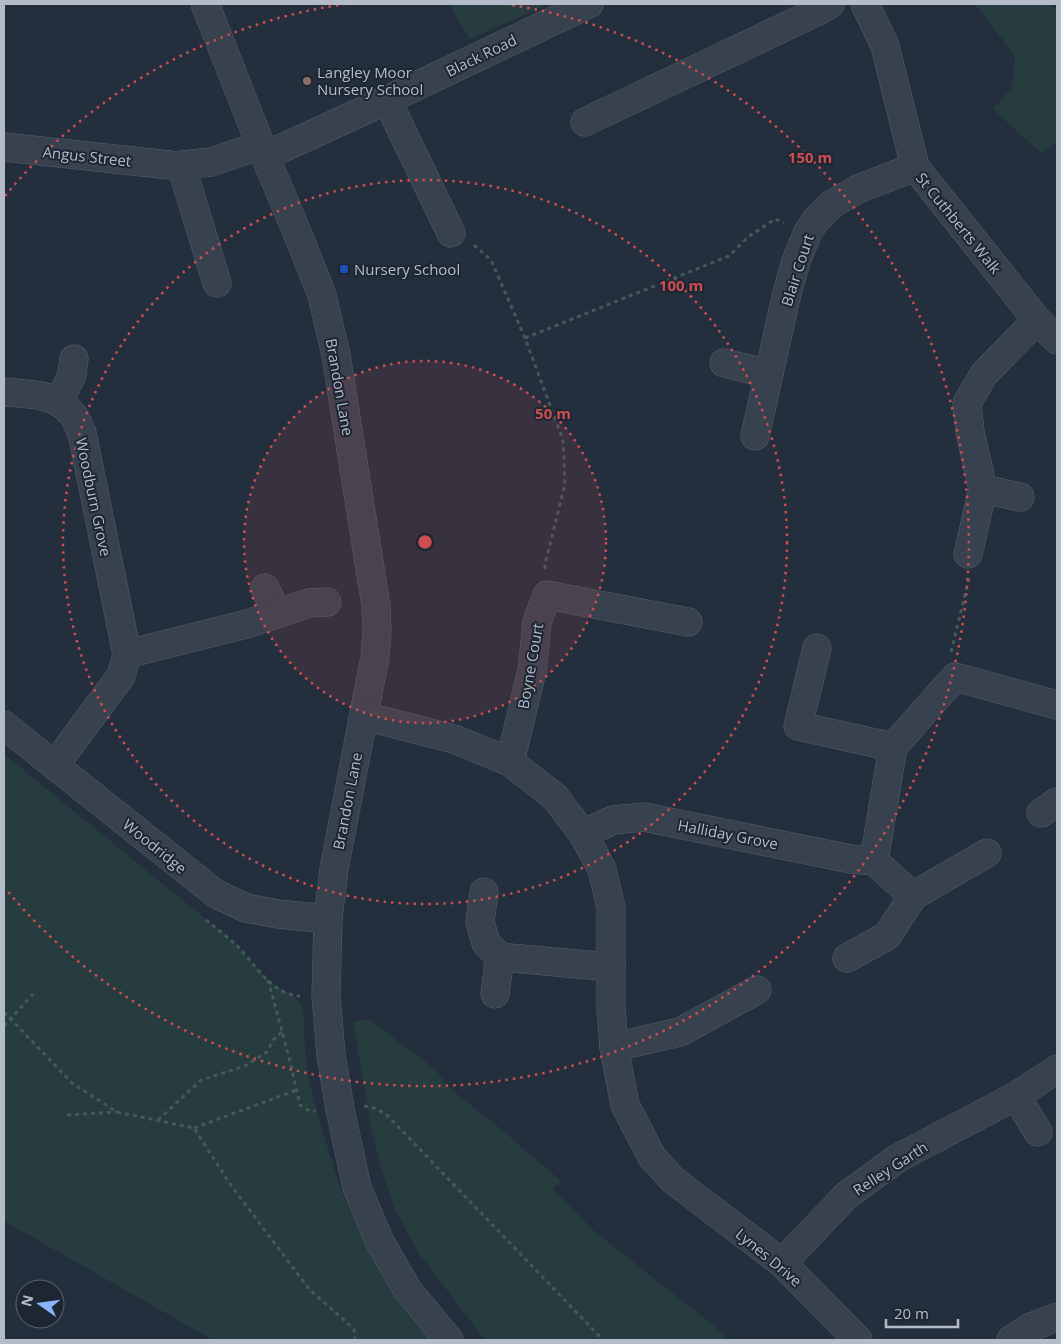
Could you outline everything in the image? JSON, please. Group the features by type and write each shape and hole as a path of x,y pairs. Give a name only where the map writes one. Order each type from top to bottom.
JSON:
{"street":[{"path":"205,4 263,151"},
{"name":"Black Road","path":"217,283 181,165 211,162 263,151 386,100 588,4"},
{"path":"585,122 830,4"},
{"name":"St Cuthberts Walk","path":"865,4 885,46 915,167 1037,320 1057,340"},
{"path":"386,100 451,233"},
{"name":"Angus Street","path":"4,147 170,166"},
{"name":"Brandon Lane","path":"263,151 322,295 336,355 376,606 377,632 375,657 334,869 328,920 326,996 331,1055 340,1109 357,1188 380,1242 407,1289 449,1340"},
{"name":"Blair Court","path":"755,436 787,292 796,261 808,232 816,220 832,204 858,189 915,167"},
{"path":"968,554 983,489 970,432 967,403 984,374 1037,320"},
{"path":"4,392 36,394 59,401 72,375 74,359"},
{"path":"724,363 769,374"},
{"name":"Woodburn Grove","path":"55,766 121,676 126,654 82,433 74,415 59,401"},
{"path":"983,489 1020,497"},
{"path":"265,588 277,614"},
{"path":"547,595 688,622"},
{"name":"Boyne Court","path":"510,762 532,671 537,622 547,595"},
{"path":"126,654 247,624 309,603 327,602"},
{"path":"817,648 798,726 893,748"},
{"path":"913,896 874,861 893,748 955,677 1057,705"},
{"name":"Lynes Drive","path":"364,716 454,739 510,762 556,797 583,834 602,870 611,908 611,1008 614,1047 625,1105 652,1157 673,1180 782,1263 858,1340"},
{"name":"Woodridge","path":"4,725 216,894 246,908 328,920"},
{"name":"Halliday Grove","path":"583,834 613,820 644,817 851,859 874,861"},
{"path":"847,958 887,936 913,896 987,853"},
{"path":"484,892 480,922 486,943 500,957 611,967"},
{"path":"495,994 500,957"},
{"path":"614,1047 680,1032 757,990"},
{"name":"Relley Garth","path":"782,1263 847,1195 898,1158 1016,1096 1057,1069"},
{"path":"1016,1096 1038,1132"},
{"path":"1011,1340 1031,1327 1057,1317"}],"path":[{"path":"525,338 729,256 748,237 774,219 808,232"},
{"path":"451,233 463,235 491,260 525,338 563,440 564,484 545,564 547,595"},
{"path":"955,677 951,654 970,573 968,554"},
{"path":"326,996 293,996 275,987 268,980 300,1105 308,1110 363,1106 374,1108 386,1114 603,1340"},
{"path":"4,1026 33,994"},
{"path":"4,1012 72,1083 117,1112"},
{"path":"158,1121 201,1080 245,1066 267,1052 274,1039 282,1032"},
{"path":"67,1115 117,1112 194,1128 297,1090"},
{"path":"194,1128 230,1184 308,1289 354,1329 355,1340"}],"green space":[{"path":"449,4 548,4 470,39"},
{"path":"975,4 1051,4 1057,11 1057,142 1042,154 993,109 1012,88 1015,56"},
{"path":"4,754 235,943 268,980 293,996 303,1007 306,1064 316,1111 343,1196 369,1250 449,1340 213,1340 4,1221"},
{"path":"369,1019 436,1070 447,1086 561,1181 553,1189 595,1232 717,1328 728,1340 485,1340 418,1252 396,1212 381,1167 371,1127 353,1022"}],"place":[{"name":"Langley Moor Nursery School","path":"307,81"},
{"name":"Nursery School","path":"344,269"}]}
